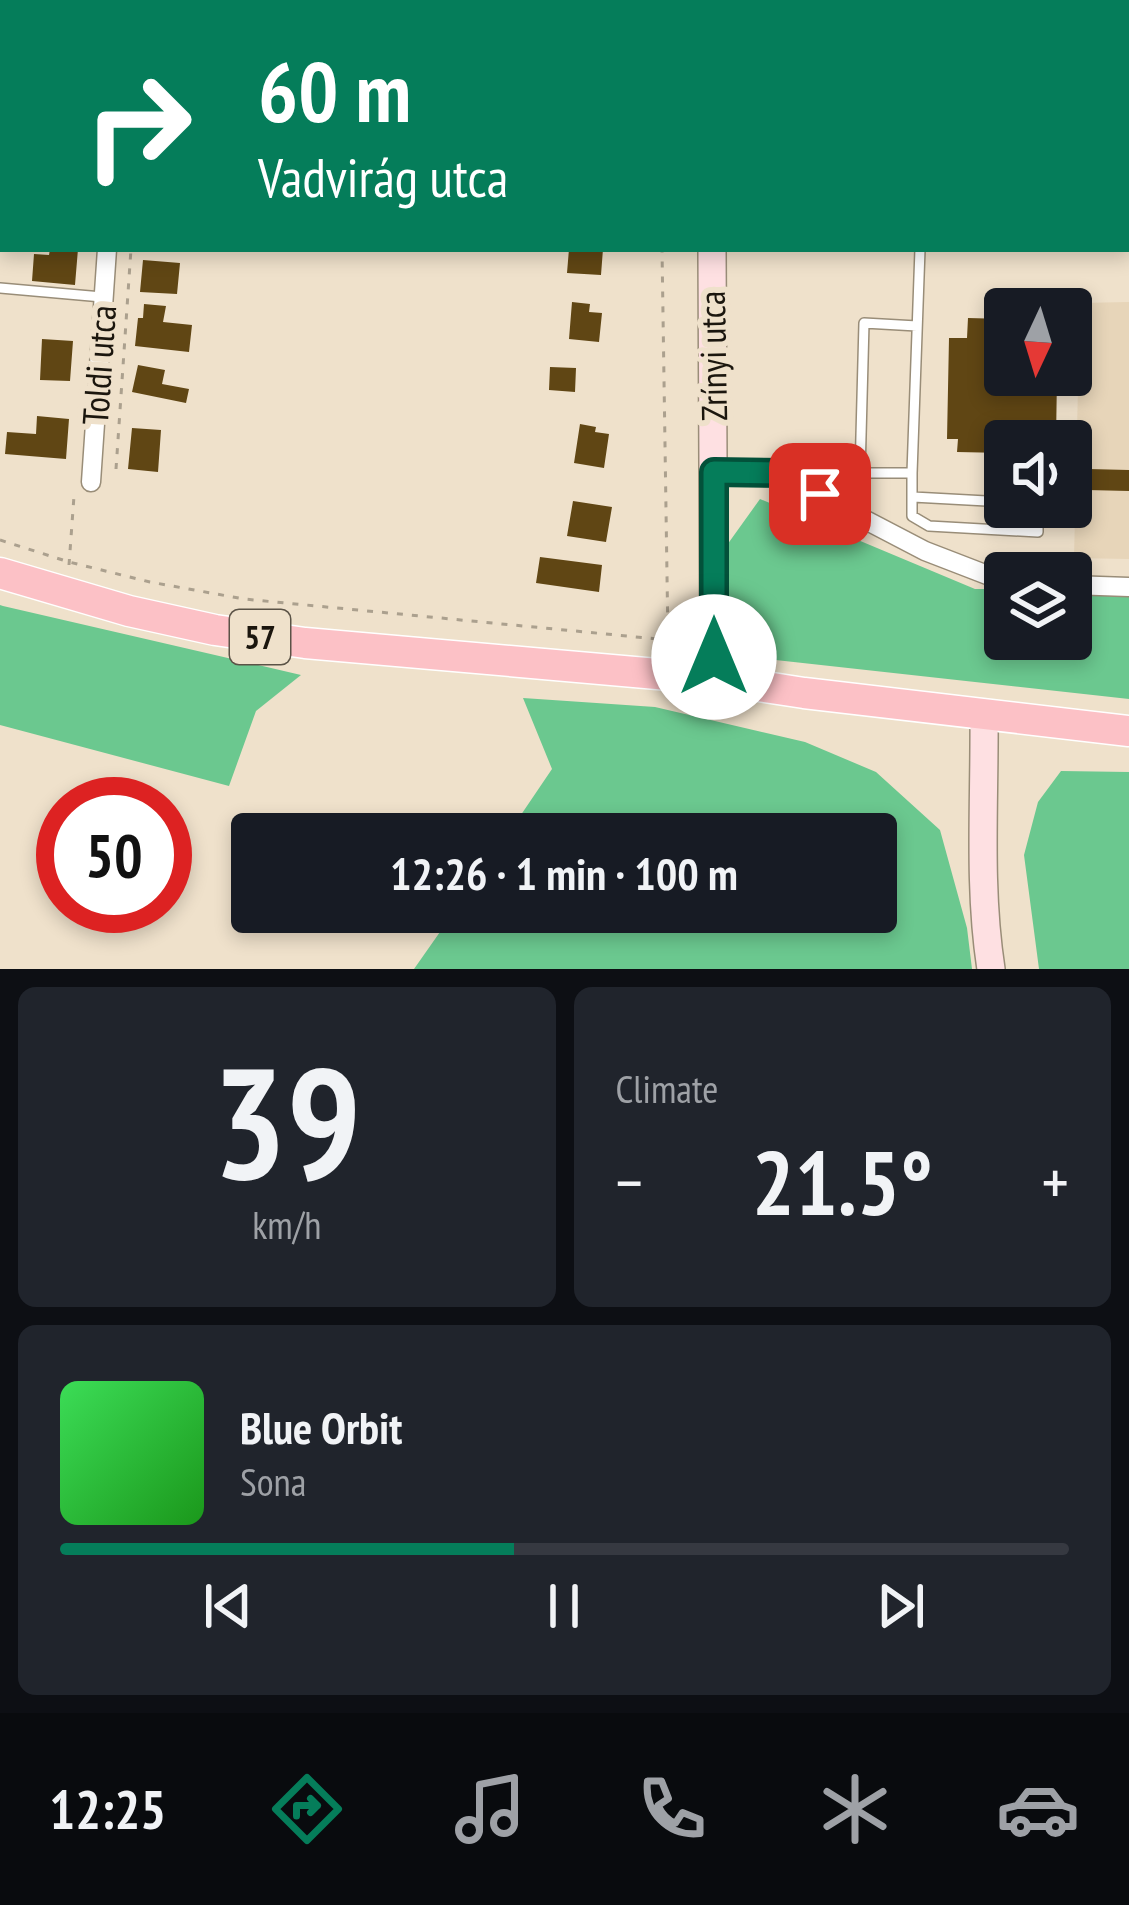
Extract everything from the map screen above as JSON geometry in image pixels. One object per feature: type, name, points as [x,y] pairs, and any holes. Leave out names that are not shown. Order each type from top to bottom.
[{"type":"main road","name":"Zrínyi utca","points":[[712,252],[714,680]]},
{"type":"main road","name":"57","points":[[0,573],[129,611],[305,643],[714,680],[1129,730]]},
{"type":"main road","points":[[984,714],[991,969]]},
{"type":"street","name":"Toldi utca","points":[[91,482],[107,252]]},
{"type":"street","points":[[714,472],[787,473],[925,551],[984,574]]},
{"type":"street","points":[[1092,586],[1129,587]]},
{"type":"lane","points":[[920,252],[912,516],[928,526],[1038,532],[1038,528]]},
{"type":"lane","points":[[0,288],[104,297]]},
{"type":"lane","points":[[860,473],[864,323],[917,326]]},
{"type":"lane","points":[[787,473],[913,473]]},
{"type":"lane","points":[[913,497],[984,501]]},
{"type":"path","points":[[116,469],[131,252]]},
{"type":"path","points":[[0,540],[150,582],[244,599],[668,640],[662,252]]},
{"type":"shaded area","points":[[1129,302],[1129,559],[1092,558],[1092,552],[1074,552],[1075,528],[1092,528],[1092,420],[1077,420],[1078,396],[1092,396],[1092,303]]},
{"type":"green space","points":[[760,499],[984,589],[984,660],[1092,660],[1092,588],[1129,588],[1129,699],[720,654],[727,545]]},
{"type":"green space","points":[[0,605],[301,675],[256,711],[229,786],[0,725]]},
{"type":"green space","points":[[523,698],[655,707],[805,742],[876,772],[940,830],[967,928],[972,969],[414,969],[439,933],[897,933],[897,813],[522,813],[552,769]]},
{"type":"green space","points":[[1061,771],[1129,772],[1129,969],[1039,969],[1024,855],[1038,802]]},
{"type":"building","points":[[78,252],[75,285],[32,281],[34,254]]},
{"type":"building","points":[[569,252],[603,252],[601,275],[567,273]]},
{"type":"building","points":[[143,260],[180,263],[177,294],[140,292]]},
{"type":"building","points":[[572,302],[590,304],[589,312],[602,313],[599,342],[569,339]]},
{"type":"building","points":[[144,304],[166,306],[163,322],[192,325],[189,352],[135,346]]},
{"type":"building","points":[[968,318],[984,318],[984,396],[1057,396],[1056,420],[984,420],[984,453],[957,452],[958,439],[947,439],[949,338],[967,338]]},
{"type":"building","points":[[42,339],[73,341],[70,381],[40,380]]},
{"type":"building","points":[[138,365],[165,370],[162,384],[189,389],[186,403],[132,392]]},
{"type":"building","points":[[550,367],[576,368],[575,392],[549,390]]},
{"type":"building","points":[[37,416],[69,419],[66,459],[5,454],[7,432],[36,434]]},
{"type":"building","points":[[580,424],[609,434],[604,468],[574,463]]},
{"type":"building","points":[[132,428],[161,430],[158,472],[128,469]]},
{"type":"building","points":[[1092,469],[1129,470],[1129,491],[1092,490]]},
{"type":"building","points":[[573,501],[612,507],[606,542],[567,536]]},
{"type":"building","points":[[540,557],[602,565],[599,592],[536,583]]},
{"type":"route","points":[[714,657],[714,472],[787,473],[820,494]]}]
